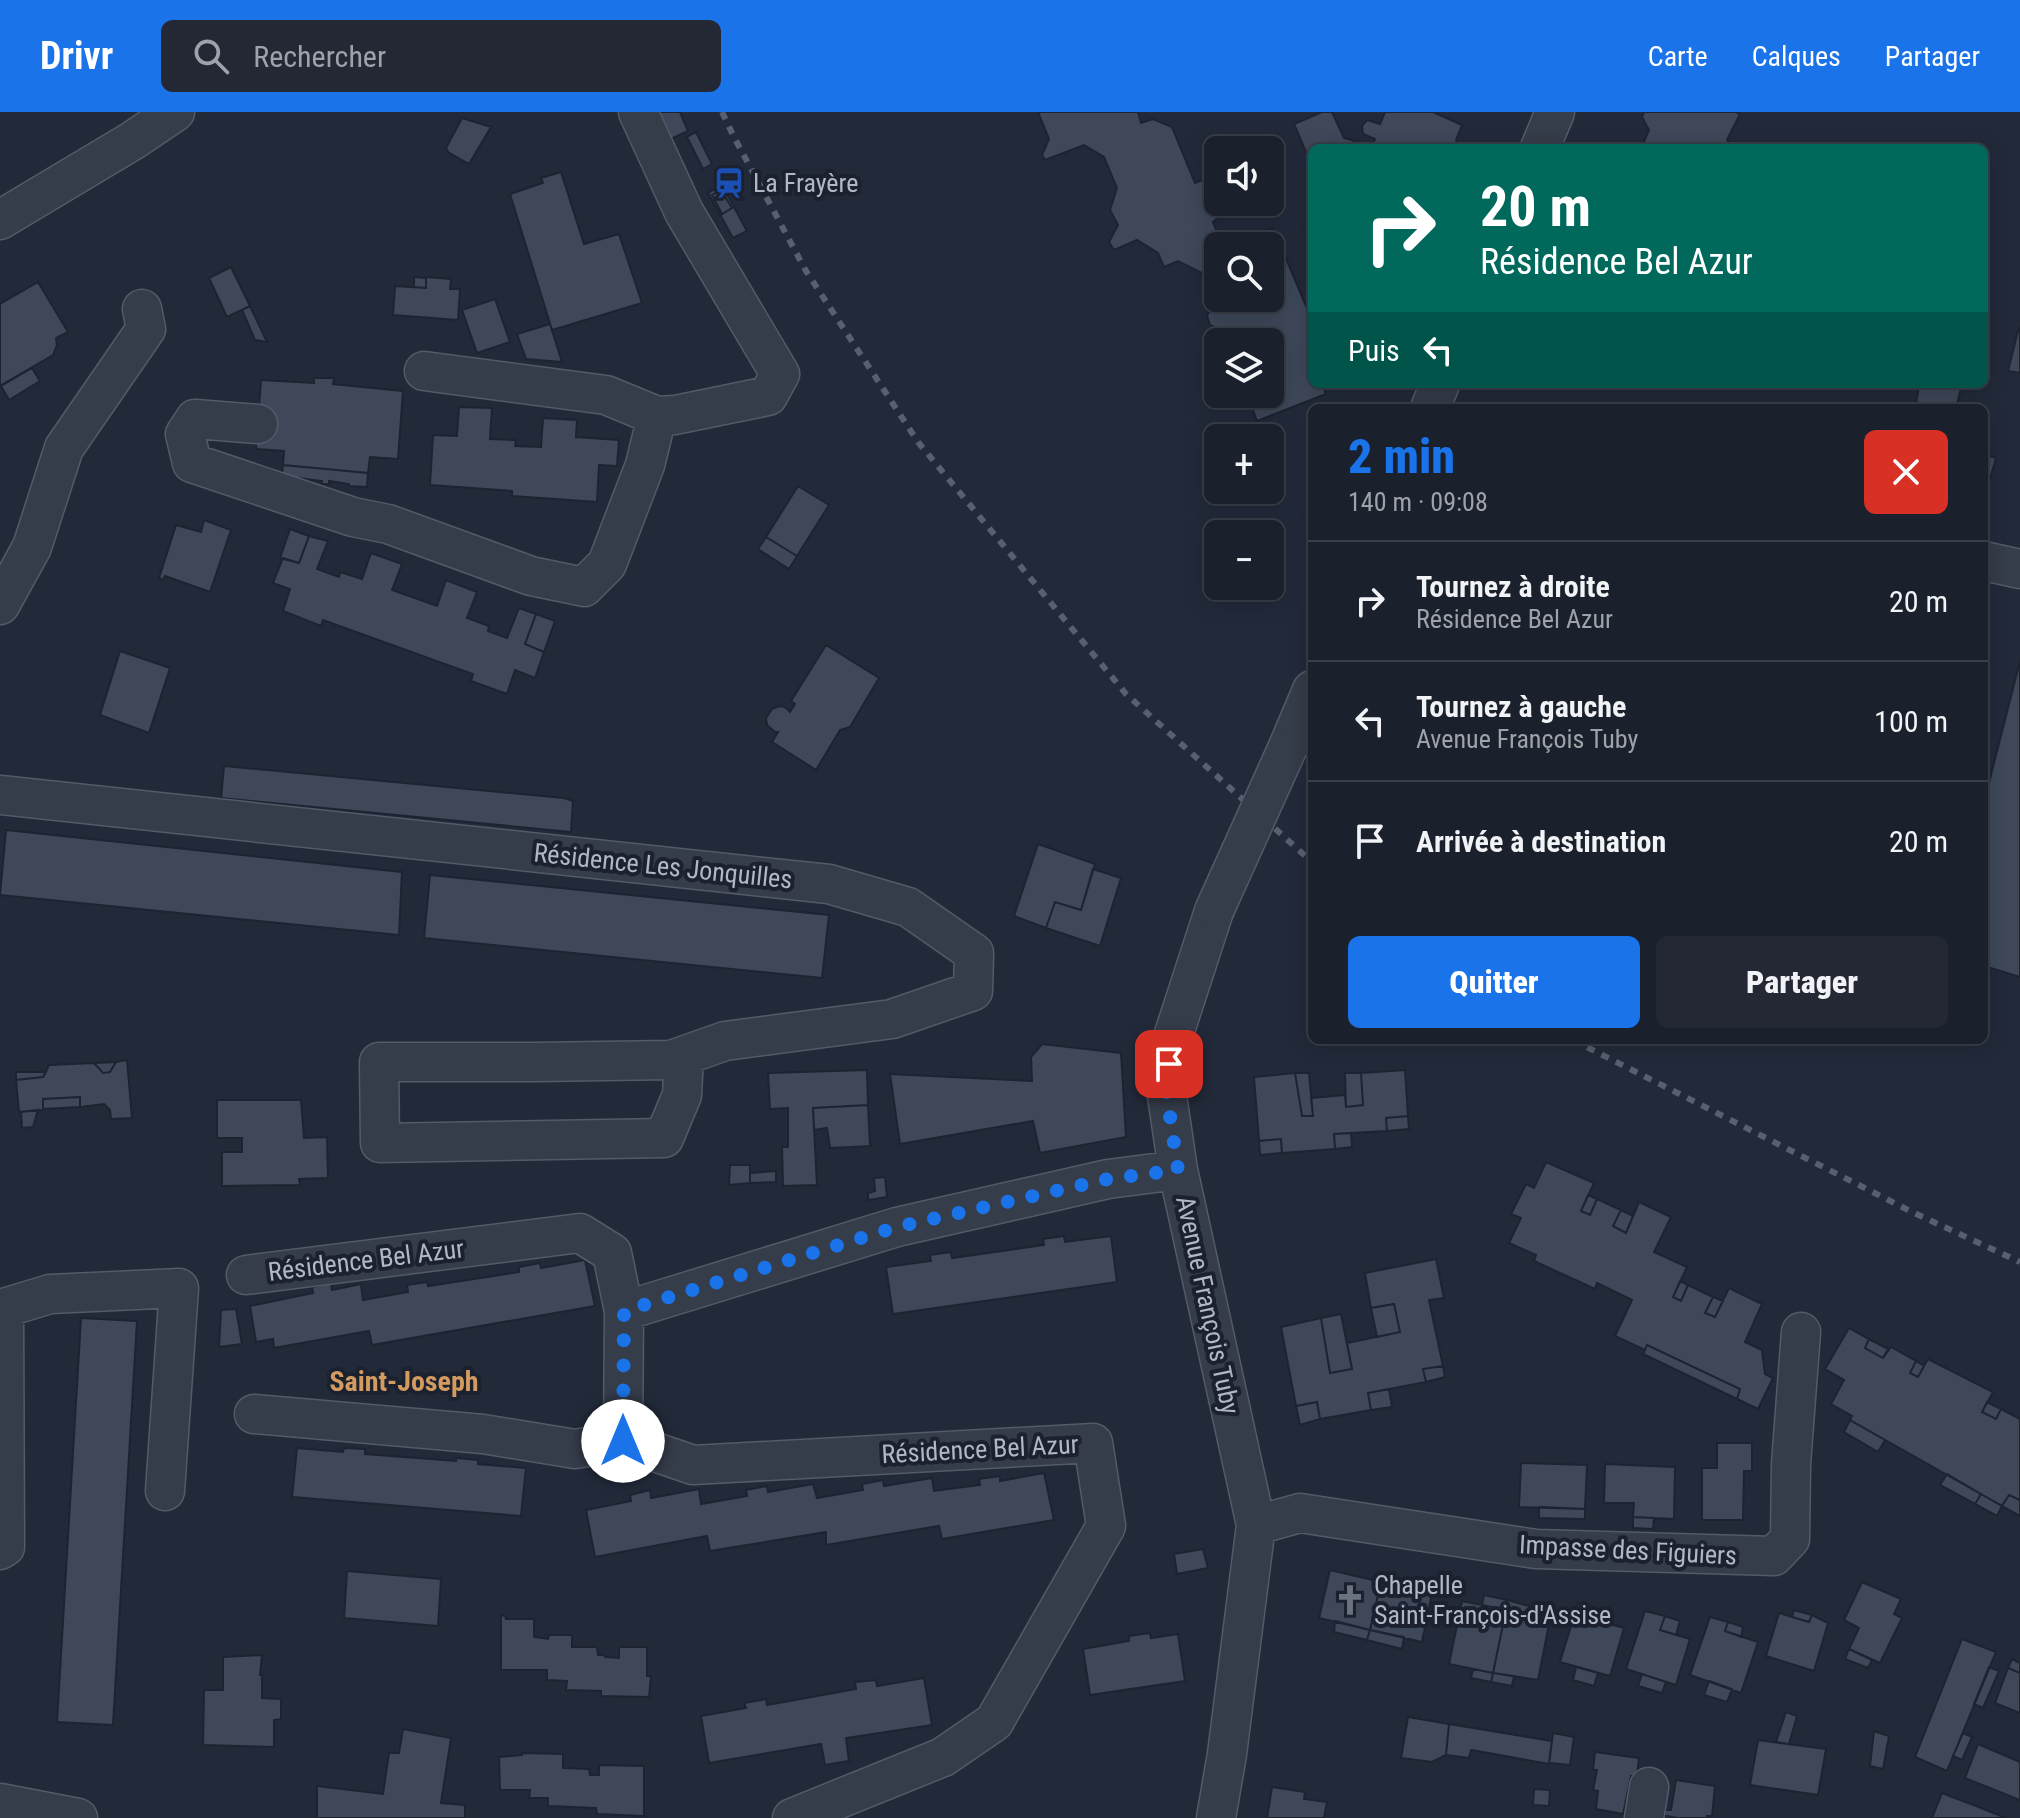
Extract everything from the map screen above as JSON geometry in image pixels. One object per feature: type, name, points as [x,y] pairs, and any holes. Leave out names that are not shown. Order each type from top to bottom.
[{"type":"street","points":[[0,220],[175,112]]},
{"type":"street","points":[[424,371],[606,395],[666,416],[768,396],[780,374],[684,212],[638,112]]},
{"type":"street","points":[[1542,144],[1555,112]]},
{"type":"street","points":[[0,605],[32,547],[64,448],[146,329],[142,309]]},
{"type":"street","points":[[258,424],[195,419],[185,434],[192,463],[353,517],[388,524],[531,576],[584,587],[607,564],[666,416]]},
{"type":"street","points":[[1988,562],[2020,569]]},
{"type":"street","name":"Avenue François Tuby","points":[[1216,1818],[1256,1525],[1178,1170],[1166,1089],[1172,1040],[1214,911],[1308,700]]},
{"type":"street","name":"Résidence Les Jonquilles","points":[[0,795],[829,884],[908,907],[974,953],[973,991],[892,1019],[725,1041],[671,1060],[379,1062],[380,1143],[664,1138],[682,1095],[684,1056]]},
{"type":"street","points":[[624,1311],[897,1227],[1108,1179],[1178,1170]]},
{"type":"street","name":"Résidence Bel Azur","points":[[246,1275],[580,1233],[612,1253],[624,1311],[623,1441]]},
{"type":"street","points":[[0,1550],[5,1547],[2,1307],[50,1294],[179,1288],[165,1491]]},
{"type":"street","name":"Impasse des Figuiers","points":[[1256,1525],[1300,1513],[1536,1549],[1774,1556],[1790,1539],[1791,1464],[1801,1332]]},
{"type":"street","name":"Résidence Bel Azur","points":[[254,1414],[483,1434],[575,1449],[623,1441],[693,1465],[1093,1443],[1106,1526],[994,1722],[943,1757],[792,1818]]},
{"type":"street","points":[[0,1803],[78,1818]]},
{"type":"building","points":[[659,112],[680,112],[688,131],[671,139]]},
{"type":"building","points":[[1038,112],[1138,112],[1141,123],[1153,119],[1172,127],[1195,183],[1204,179],[1204,216],[1220,216],[1213,222],[1217,232],[1204,232],[1204,274],[1178,261],[1164,267],[1158,253],[1137,240],[1114,250],[1109,242],[1118,225],[1110,210],[1117,188],[1104,157],[1084,145],[1045,160],[1042,155],[1049,139]]},
{"type":"building","points":[[1322,112],[1332,112],[1344,138],[1355,141],[1354,144],[1308,144],[1308,157],[1294,124]]},
{"type":"building","points":[[1385,112],[1433,112],[1462,125],[1456,140],[1458,144],[1372,144],[1375,139],[1363,134],[1362,126],[1367,120],[1380,124]]},
{"type":"building","points":[[1644,112],[1740,114],[1727,140],[1733,144],[1643,144],[1649,130],[1642,117]]},
{"type":"building","points":[[462,118],[491,127],[469,164],[446,148]]},
{"type":"building","points":[[696,132],[712,164],[703,169],[687,137]]},
{"type":"building","points":[[561,172],[584,244],[619,234],[642,303],[552,330],[510,194],[543,183],[541,178]]},
{"type":"building","points":[[722,185],[747,231],[733,238],[708,193]]},
{"type":"building","points":[[721,190],[732,208],[722,214],[712,195]]},
{"type":"building","points":[[1284,254],[1308,311],[1308,388],[1324,388],[1326,394],[1257,421],[1252,408],[1284,408],[1284,328],[1216,328],[1210,325],[1209,312],[1284,312]]},
{"type":"building","points":[[231,267],[250,306],[227,317],[209,278]]},
{"type":"building","points":[[414,277],[426,278],[426,288],[414,287]]},
{"type":"building","points":[[426,277],[451,279],[450,289],[460,289],[458,320],[393,315],[395,286],[426,288]]},
{"type":"building","points":[[38,282],[68,332],[56,338],[53,355],[0,386],[0,304]]},
{"type":"building","points":[[495,299],[510,342],[477,353],[462,310]]},
{"type":"building","points":[[250,306],[267,342],[255,340],[242,310]]},
{"type":"building","points":[[550,324],[562,362],[526,359],[517,334]]},
{"type":"building","points":[[2020,327],[2020,373],[2008,371]]},
{"type":"building","points":[[32,368],[40,381],[9,400],[1,386]]},
{"type":"building","points":[[314,378],[334,378],[333,384],[403,391],[398,459],[370,457],[368,473],[283,465],[284,451],[256,449],[261,380],[314,383]]},
{"type":"building","points":[[1919,388],[1961,388],[1957,404],[1916,402]]},
{"type":"building","points":[[459,407],[492,408],[490,439],[516,440],[515,446],[541,447],[543,418],[577,420],[576,437],[619,440],[617,466],[599,465],[597,502],[512,496],[512,491],[430,485],[433,435],[457,436]]},
{"type":"building","points":[[1988,455],[1996,458],[1988,478]]},
{"type":"building","points":[[283,465],[368,473],[367,487],[329,481],[329,484],[321,484],[322,481],[299,478],[298,483],[281,482]]},
{"type":"building","points":[[798,486],[829,505],[797,556],[766,537]]},
{"type":"building","points":[[204,520],[231,530],[210,592],[165,576],[163,580],[159,578],[176,525],[201,532]]},
{"type":"building","points":[[290,529],[309,536],[299,563],[280,558]]},
{"type":"building","points":[[309,536],[328,541],[317,569],[339,577],[340,572],[362,579],[371,553],[402,564],[392,590],[437,606],[446,580],[477,592],[467,618],[489,626],[488,631],[507,638],[519,608],[536,614],[525,644],[544,652],[535,678],[515,670],[507,694],[471,681],[473,674],[323,620],[321,626],[283,611],[290,589],[273,583],[283,558],[299,563]]},
{"type":"building","points":[[766,537],[797,556],[789,569],[758,549]]},
{"type":"building","points":[[536,614],[555,621],[544,652],[525,644]]},
{"type":"building","points":[[826,645],[879,678],[850,727],[840,730],[816,770],[772,742],[778,732],[767,725],[766,718],[772,709],[779,706],[790,712],[795,704],[791,701]]},
{"type":"building","points":[[120,651],[170,668],[149,733],[100,715]]},
{"type":"building","points":[[2020,661],[2020,977],[1988,967],[1988,786]]},
{"type":"building","points":[[224,766],[564,798],[573,801],[571,832],[221,798]]},
{"type":"building","points":[[6,830],[402,872],[399,935],[0,895]]},
{"type":"building","points":[[1038,844],[1095,864],[1081,910],[1055,902],[1046,928],[1014,916]]},
{"type":"building","points":[[1093,869],[1121,878],[1100,946],[1046,928],[1055,902],[1081,910]]},
{"type":"building","points":[[430,875],[829,915],[822,978],[424,938]]},
{"type":"building","points":[[1042,1044],[1121,1053],[1126,1137],[1040,1153],[1033,1121],[900,1144],[890,1074],[1032,1081],[1031,1057]]},
{"type":"building","points":[[127,1060],[132,1118],[111,1119],[110,1110],[104,1104],[80,1107],[80,1097],[43,1099],[43,1110],[19,1112],[16,1080],[43,1077],[49,1065],[94,1063],[103,1073],[110,1072],[116,1062]]},
{"type":"building","points":[[116,1062],[110,1072],[103,1073],[94,1063]]},
{"type":"building","points":[[867,1070],[868,1105],[813,1108],[817,1185],[783,1186],[782,1147],[788,1147],[788,1108],[770,1109],[768,1073]]},
{"type":"building","points":[[1405,1070],[1408,1116],[1386,1118],[1387,1131],[1334,1134],[1335,1149],[1282,1153],[1281,1139],[1259,1141],[1254,1077],[1295,1073],[1302,1116],[1313,1116],[1311,1098],[1345,1095],[1346,1107],[1363,1105],[1361,1073]]},
{"type":"building","points":[[16,1072],[46,1072],[43,1077],[16,1080]]},
{"type":"building","points":[[1295,1073],[1309,1073],[1313,1116],[1302,1116]]},
{"type":"building","points":[[1345,1073],[1361,1073],[1363,1105],[1346,1107]]},
{"type":"building","points":[[80,1097],[80,1107],[43,1109],[43,1099]]},
{"type":"building","points":[[217,1100],[301,1100],[304,1138],[327,1137],[328,1178],[299,1179],[300,1185],[222,1186],[222,1152],[242,1152],[242,1138],[217,1138]]},
{"type":"building","points":[[868,1105],[870,1145],[873,1146],[830,1148],[827,1128],[814,1130],[813,1108]]},
{"type":"building","points":[[38,1110],[33,1127],[22,1128],[21,1112]]},
{"type":"building","points":[[1408,1116],[1409,1129],[1387,1131],[1386,1118]]},
{"type":"building","points":[[1351,1133],[1352,1147],[1335,1149],[1334,1134]]},
{"type":"building","points":[[1281,1139],[1282,1153],[1260,1155],[1259,1141]]},
{"type":"building","points":[[1546,1162],[1594,1183],[1581,1211],[1590,1215],[1597,1199],[1621,1210],[1613,1226],[1626,1233],[1639,1202],[1671,1217],[1654,1252],[1687,1267],[1673,1297],[1681,1301],[1688,1285],[1713,1297],[1705,1313],[1715,1317],[1729,1288],[1762,1304],[1745,1342],[1762,1350],[1765,1374],[1773,1378],[1758,1409],[1737,1399],[1740,1389],[1647,1345],[1645,1350],[1615,1336],[1632,1300],[1597,1283],[1595,1289],[1534,1261],[1536,1255],[1509,1243],[1521,1218],[1511,1214],[1526,1184],[1534,1188]]},
{"type":"building","points":[[730,1165],[750,1165],[750,1183],[729,1185]]},
{"type":"building","points":[[776,1171],[776,1182],[750,1183],[750,1173]]},
{"type":"building","points":[[885,1177],[887,1197],[868,1200],[868,1193],[875,1191],[874,1178]]},
{"type":"building","points":[[1588,1195],[1597,1199],[1590,1215],[1581,1211]]},
{"type":"building","points":[[1621,1210],[1633,1216],[1626,1233],[1613,1226]]},
{"type":"building","points":[[1064,1236],[1065,1242],[1111,1236],[1117,1282],[893,1314],[886,1267],[931,1261],[930,1255],[951,1252],[952,1258],[1044,1245],[1043,1239]]},
{"type":"building","points":[[1436,1259],[1444,1298],[1429,1300],[1443,1366],[1423,1369],[1426,1382],[1368,1393],[1371,1410],[1320,1419],[1317,1402],[1296,1406],[1281,1327],[1321,1318],[1330,1373],[1352,1369],[1347,1343],[1400,1332],[1394,1304],[1371,1308],[1365,1273]]},
{"type":"building","points":[[585,1260],[595,1306],[372,1345],[369,1331],[274,1348],[273,1339],[256,1342],[250,1306],[313,1293],[312,1287],[331,1283],[332,1290],[361,1284],[363,1300],[408,1292],[407,1285],[427,1282],[428,1286],[519,1272],[519,1267],[540,1263],[541,1268]]},
{"type":"building","points":[[1680,1281],[1688,1285],[1681,1301],[1673,1297]]},
{"type":"building","points":[[1713,1297],[1723,1301],[1715,1317],[1705,1313]]},
{"type":"building","points":[[1394,1304],[1400,1332],[1377,1337],[1371,1308]]},
{"type":"building","points":[[236,1309],[242,1344],[219,1347],[221,1310]]},
{"type":"building","points":[[1341,1314],[1352,1369],[1330,1373],[1321,1318]]},
{"type":"building","points":[[81,1318],[137,1321],[113,1725],[57,1722]]},
{"type":"building","points":[[1849,1328],[1869,1339],[1865,1348],[1883,1358],[1891,1347],[1916,1361],[1910,1373],[1918,1377],[1928,1359],[1993,1392],[1982,1412],[1996,1419],[2001,1409],[2020,1419],[2020,1500],[2009,1495],[2002,1506],[1850,1420],[1852,1416],[1831,1404],[1844,1380],[1825,1369]]},
{"type":"building","points":[[1869,1339],[1888,1349],[1883,1358],[1865,1348]]},
{"type":"building","points":[[1647,1345],[1740,1389],[1737,1399],[1643,1354]]},
{"type":"building","points":[[1916,1361],[1924,1366],[1918,1377],[1910,1373]]},
{"type":"building","points":[[1443,1366],[1445,1377],[1426,1382],[1423,1369]]},
{"type":"building","points":[[1389,1389],[1392,1407],[1371,1410],[1368,1393]]},
{"type":"building","points":[[1317,1402],[1320,1419],[1300,1425],[1296,1406]]},
{"type":"building","points":[[1987,1402],[2001,1409],[1996,1419],[1982,1412]]},
{"type":"building","points":[[1850,1420],[1885,1440],[1878,1452],[1844,1432]]},
{"type":"building","points":[[1717,1443],[1752,1443],[1752,1471],[1744,1471],[1743,1520],[1702,1520],[1702,1468],[1717,1468]]},
{"type":"building","points":[[297,1448],[343,1452],[344,1448],[365,1449],[365,1454],[456,1461],[456,1458],[478,1460],[478,1464],[526,1468],[521,1516],[292,1497]]},
{"type":"building","points":[[1521,1463],[1587,1465],[1585,1509],[1519,1507]]},
{"type":"building","points":[[1605,1464],[1675,1467],[1674,1519],[1633,1517],[1634,1503],[1604,1503]]},
{"type":"building","points":[[1044,1473],[1054,1520],[942,1539],[939,1526],[826,1545],[826,1532],[710,1551],[707,1536],[595,1557],[586,1510],[631,1501],[630,1495],[650,1490],[651,1498],[699,1489],[701,1504],[747,1496],[746,1490],[767,1486],[768,1492],[813,1484],[817,1498],[863,1490],[862,1484],[883,1480],[884,1486],[932,1478],[934,1491],[980,1485],[979,1479],[1000,1476],[1000,1481]]},
{"type":"building","points":[[1947,1474],[1981,1494],[1975,1504],[1940,1485]]},
{"type":"building","points":[[1981,1494],[2002,1506],[1997,1516],[1975,1504]]},
{"type":"building","points":[[2009,1495],[2020,1500],[2020,1516],[2002,1506]]},
{"type":"building","points":[[1539,1507],[1585,1509],[1585,1519],[1539,1518]]},
{"type":"building","points":[[1633,1517],[1654,1518],[1653,1529],[1633,1528]]},
{"type":"building","points":[[1203,1549],[1208,1568],[1177,1574],[1174,1554]]},
{"type":"building","name":"Chapelle Saint-François-d'Assise","points":[[1330,1570],[1381,1582],[1370,1630],[1319,1618]]},
{"type":"building","points":[[347,1571],[441,1579],[438,1626],[344,1618]]},
{"type":"building","points":[[1381,1582],[1432,1593],[1422,1642],[1370,1630]]},
{"type":"building","points":[[1862,1582],[1901,1599],[1894,1614],[1902,1618],[1880,1663],[1849,1649],[1859,1628],[1844,1620]]},
{"type":"building","points":[[1484,1595],[1507,1600],[1506,1610],[1482,1605]]},
{"type":"building","points":[[1507,1600],[1529,1606],[1528,1614],[1506,1610]]},
{"type":"building","points":[[1462,1601],[1506,1610],[1493,1673],[1449,1664]]},
{"type":"building","points":[[1578,1603],[1595,1608],[1592,1619],[1624,1628],[1610,1676],[1560,1662]]},
{"type":"building","points":[[1595,1608],[1610,1613],[1606,1622],[1592,1619]]},
{"type":"building","points":[[1506,1610],[1550,1619],[1538,1680],[1493,1673]]},
{"type":"building","points":[[1794,1610],[1812,1615],[1809,1622],[1792,1617]]},
{"type":"building","points":[[1645,1611],[1665,1616],[1660,1630],[1690,1639],[1676,1685],[1626,1669]]},
{"type":"building","points":[[1779,1613],[1809,1622],[1812,1615],[1828,1623],[1814,1671],[1766,1656]]},
{"type":"building","points":[[501,1615],[506,1619],[534,1619],[534,1637],[548,1639],[549,1635],[572,1635],[572,1647],[597,1647],[598,1655],[606,1657],[619,1658],[619,1647],[647,1647],[647,1676],[651,1676],[649,1697],[601,1696],[601,1691],[566,1690],[567,1681],[547,1680],[547,1670],[501,1670]]},
{"type":"building","points":[[1665,1616],[1680,1621],[1676,1635],[1660,1630]]},
{"type":"building","points":[[1710,1617],[1728,1622],[1725,1631],[1758,1642],[1741,1693],[1690,1675]]},
{"type":"building","points":[[1335,1621],[1370,1630],[1367,1640],[1334,1632]]},
{"type":"building","points":[[1728,1622],[1743,1627],[1741,1637],[1725,1631]]},
{"type":"building","points":[[1370,1630],[1404,1637],[1402,1649],[1367,1640]]},
{"type":"building","points":[[1150,1633],[1151,1638],[1178,1634],[1185,1681],[1090,1695],[1083,1649],[1129,1641],[1129,1636]]},
{"type":"building","points":[[1962,1639],[1996,1652],[1947,1771],[1915,1757]]},
{"type":"building","points":[[1849,1649],[1872,1660],[1868,1668],[1845,1659]]},
{"type":"building","points":[[262,1655],[262,1698],[281,1699],[281,1719],[274,1720],[274,1747],[203,1745],[204,1690],[223,1690],[223,1657]]},
{"type":"building","points":[[2012,1659],[2020,1663],[2020,1673],[2008,1668]]},
{"type":"building","points":[[1576,1667],[1598,1673],[1594,1686],[1573,1680]]},
{"type":"building","points":[[1989,1667],[1999,1671],[1983,1708],[1974,1704]]},
{"type":"building","points":[[2008,1668],[2020,1673],[2020,1713],[1995,1703]]},
{"type":"building","points":[[1473,1669],[1493,1673],[1491,1682],[1471,1678]]},
{"type":"building","points":[[1493,1673],[1514,1676],[1512,1686],[1491,1682]]},
{"type":"building","points":[[1642,1674],[1666,1682],[1662,1693],[1638,1686]]},
{"type":"building","points":[[924,1678],[932,1725],[846,1738],[849,1761],[825,1765],[821,1744],[709,1763],[701,1716],[746,1708],[744,1703],[766,1699],[767,1705],[856,1689],[855,1682],[876,1680],[877,1686]]},
{"type":"building","points":[[1709,1681],[1732,1689],[1727,1702],[1704,1695]]},
{"type":"building","points":[[1786,1712],[1797,1716],[1789,1744],[1776,1742]]},
{"type":"building","points":[[1408,1717],[1449,1724],[1446,1755],[1432,1762],[1401,1758]]},
{"type":"building","points":[[1449,1724],[1552,1741],[1549,1764],[1471,1750],[1469,1758],[1446,1755]]},
{"type":"building","points":[[403,1729],[451,1738],[441,1803],[465,1805],[465,1818],[317,1818],[317,1786],[383,1794],[389,1753],[399,1753]]},
{"type":"building","points":[[1874,1731],[1889,1736],[1883,1769],[1870,1766]]},
{"type":"building","points":[[1553,1733],[1574,1737],[1570,1765],[1549,1763]]},
{"type":"building","points":[[1963,1733],[1972,1737],[1962,1760],[1953,1756]]},
{"type":"building","points":[[1758,1740],[1826,1749],[1818,1795],[1750,1785]]},
{"type":"building","points":[[1978,1744],[2020,1762],[2020,1800],[1965,1778]]},
{"type":"building","points":[[1595,1752],[1639,1758],[1637,1776],[1631,1776],[1623,1814],[1596,1809],[1598,1791],[1593,1790],[1597,1770],[1593,1770]]},
{"type":"building","points":[[522,1753],[563,1754],[563,1768],[589,1769],[590,1775],[599,1775],[599,1765],[644,1766],[644,1816],[597,1814],[596,1808],[548,1806],[548,1798],[529,1798],[530,1790],[500,1790],[499,1757]]},
{"type":"building","points":[[1676,1780],[1715,1786],[1712,1816],[1677,1818],[1662,1815],[1663,1810],[1671,1810]]},
{"type":"building","points":[[1272,1787],[1305,1792],[1304,1799],[1327,1802],[1324,1818],[1267,1818]]},
{"type":"building","points":[[1534,1789],[1550,1790],[1549,1806],[1533,1805]]},
{"type":"building","points":[[1942,1793],[1976,1806],[2006,1818],[1932,1818]]},
{"type":"railway","points":[[722,112],[806,271],[918,442],[1126,694],[1308,858]]},
{"type":"railway","points":[[1581,1044],[1910,1211],[2020,1262]]},
{"type":"place","name":"La Frayère","points":[[729,183]]},
{"type":"place","name":"Chapelle Saint-François-d'Assise","points":[[1350,1600]]},
{"type":"district","name":"Saint-Joseph","points":[[404,1381]]},
{"type":"route","points":[[623,1441],[624,1311],[897,1227],[1108,1179],[1178,1170],[1166,1089],[1169,1064]]}]
